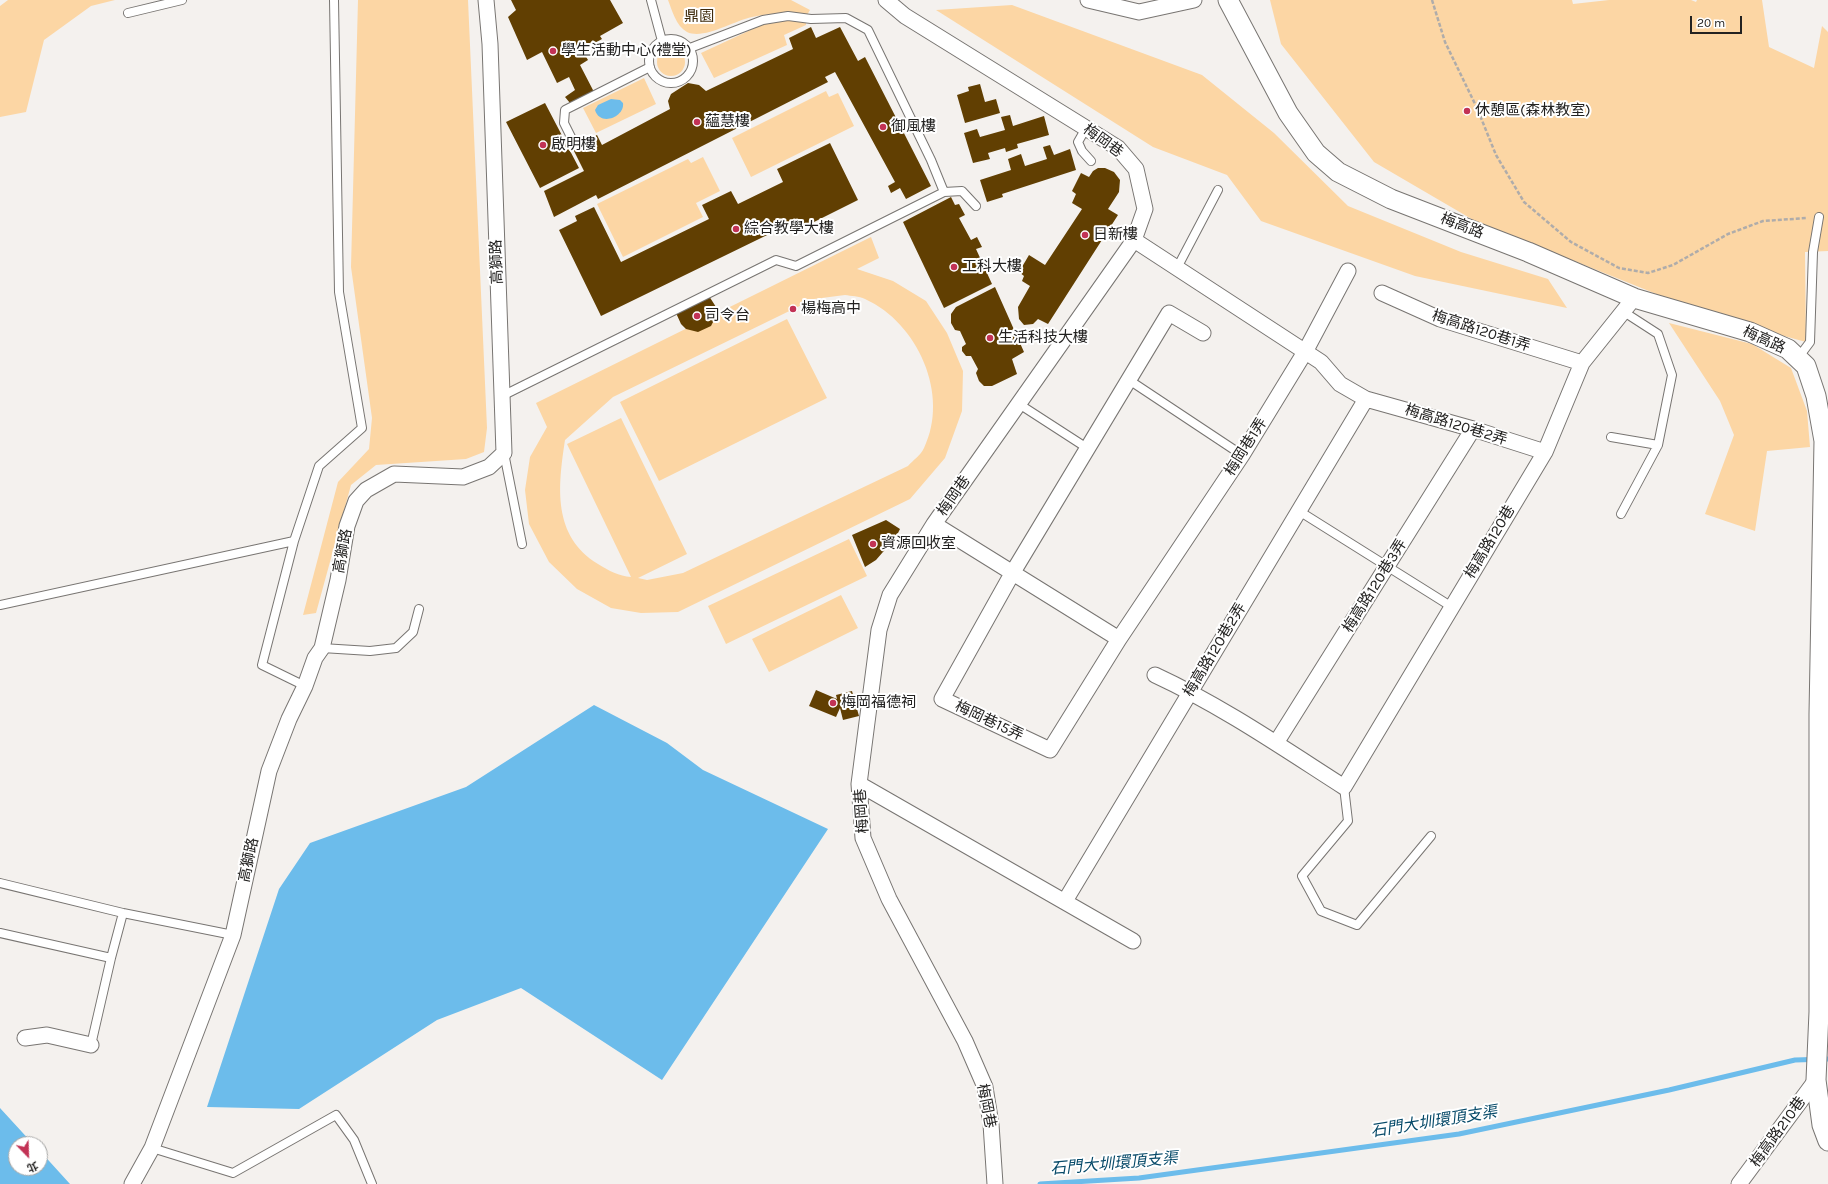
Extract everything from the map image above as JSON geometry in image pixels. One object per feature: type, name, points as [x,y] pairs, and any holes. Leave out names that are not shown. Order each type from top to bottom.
[{"type":"street","name":"高獅路","points":[[132,1184],[152,1148],[233,935],[269,771],[289,719],[305,686],[315,658],[322,648],[338,580],[347,526],[356,502],[366,490],[394,474],[463,477],[489,467],[504,453],[490,44],[486,0]]},
{"type":"street","name":"梅岡巷","points":[[886,0],[905,16],[1118,148],[1136,169],[1145,209],[1134,240],[934,524],[890,595],[879,630],[859,784],[862,838],[889,899],[965,1041],[984,1087],[991,1124],[994,1184]]},
{"type":"street","points":[[1088,0],[1139,12],[1194,0]]},
{"type":"street","name":"梅高路","points":[[1228,0],[1288,113],[1316,153],[1338,172],[1392,199],[1528,252],[1629,305],[1750,332],[1788,349],[1806,366],[1816,396],[1826,458],[1819,714],[1820,1056],[1822,1125],[1828,1141]]},
{"type":"street","points":[[1134,240],[1305,352]]},
{"type":"street","name":"梅岡巷1弄","points":[[1185,540],[1242,455],[1305,352],[1348,271]]},
{"type":"street","name":"梅高路120巷1弄","points":[[1382,293],[1440,319],[1582,363]]},
{"type":"street","name":"梅高路120巷","points":[[1344,787],[1545,452],[1582,363],[1629,305]]},
{"type":"street","name":"梅岡巷15弄","points":[[1185,540],[1119,639],[1050,750],[942,699],[1013,572],[1169,313],[1203,334]]},
{"type":"street","name":"梅高路120巷2弄","points":[[1305,352],[1321,362],[1340,384],[1366,399],[1473,429],[1545,452]]},
{"type":"street","name":"梅高路120巷2弄","points":[[1065,901],[1366,399]]},
{"type":"street","name":"梅高路120巷3弄","points":[[1276,743],[1473,429]]},
{"type":"street","points":[[934,524],[1119,639]]},
{"type":"street","points":[[1155,675],[1190,692],[1276,743],[1344,787]]},
{"type":"street","points":[[859,784],[1133,941]]},
{"type":"street","points":[[25,1038],[47,1035],[91,1045]]},
{"type":"street","name":"梅高路210巷","points":[[1739,1184],[1820,1056]]},
{"type":"lane","points":[[128,13],[182,0]]},
{"type":"lane","points":[[305,686],[262,665],[294,541],[319,466],[362,428],[339,292],[334,0]]},
{"type":"lane","points":[[651,0],[662,41]]},
{"type":"lane","points":[[690,48],[763,20],[788,16],[812,19],[846,18],[868,30],[944,192]]},
{"type":"lane","points":[[668,39],[680,40],[690,48],[693,55],[693,69],[684,80],[670,84],[664,82],[658,79],[650,67],[650,55],[652,49],[662,41],[668,39]]},
{"type":"lane","points":[[571,137],[564,122],[565,110],[633,77],[650,67]]},
{"type":"lane","points":[[1086,128],[1078,142],[1082,151],[1091,160]]},
{"type":"lane","points":[[1177,268],[1218,190]]},
{"type":"lane","points":[[502,396],[776,260],[796,266],[944,192],[962,191],[976,206]]},
{"type":"lane","points":[[1798,358],[1810,342],[1812,252],[1819,217]]},
{"type":"lane","points":[[1621,514],[1658,445],[1672,375],[1658,334],[1629,305]]},
{"type":"lane","points":[[1129,380],[1242,455]]},
{"type":"lane","points":[[1018,404],[1087,448]]},
{"type":"lane","points":[[1611,437],[1658,445]]},
{"type":"lane","points":[[504,453],[522,544]]},
{"type":"lane","points":[[1299,511],[1452,607]]},
{"type":"lane","points":[[0,605],[294,541]]},
{"type":"lane","points":[[322,648],[370,651],[396,648],[413,632],[419,609]]},
{"type":"lane","points":[[1344,787],[1348,821],[1302,876],[1321,911],[1357,925],[1431,836]]},
{"type":"lane","points":[[0,883],[124,913],[233,935]]},
{"type":"lane","points":[[91,1045],[111,958],[124,913]]},
{"type":"lane","points":[[0,933],[111,958]]},
{"type":"lane","points":[[152,1148],[233,1173],[336,1115],[354,1140],[372,1184]]},
{"type":"path","points":[[1432,0],[1445,42],[1477,108],[1496,155],[1524,202],[1571,242],[1619,268],[1648,273],[1673,265],[1728,234],[1763,221],[1819,217]]},
{"type":"green space","points":[[8,0],[115,0],[91,6],[44,40],[26,112],[0,117],[0,6]]},
{"type":"green space","points":[[358,0],[468,0],[487,428],[484,452],[466,459],[376,465],[351,485],[316,613],[303,615],[338,482],[369,449],[372,418],[351,267]]},
{"type":"green space","name":"鼎園","points":[[668,0],[791,0],[810,10],[807,15],[779,14],[752,17],[710,32],[694,34],[687,32],[680,26]]},
{"type":"green space","points":[[1270,0],[1572,0],[1573,4],[1609,0],[1691,0],[1696,2],[1697,0],[1762,0],[1769,47],[1814,68],[1822,26],[1828,32],[1828,251],[1805,252],[1806,342],[1711,316],[1475,221],[1374,162],[1281,44]]},
{"type":"green space","points":[[1012,5],[1202,75],[1274,133],[1348,206],[1461,252],[1548,279],[1567,308],[1415,276],[1261,221],[1227,175],[1153,147],[936,10]]},
{"type":"green space","points":[[787,20],[806,22],[806,25],[784,35],[787,45],[714,78],[701,53],[770,21]]},
{"type":"green space","points":[[671,48],[681,52],[685,62],[681,72],[671,76],[661,72],[657,62],[661,52]]},
{"type":"green space","points":[[644,78],[656,104],[596,133],[583,108]]},
{"type":"green space","points":[[826,91],[829,97],[838,93],[854,126],[751,177],[732,138]]},
{"type":"green space","points":[[703,157],[720,191],[696,203],[703,217],[623,257],[597,204],[688,159],[691,163]]},
{"type":"green space","points":[[871,237],[879,258],[857,269],[893,281],[926,301],[947,333],[963,371],[962,411],[945,458],[910,499],[678,612],[641,613],[611,608],[577,589],[549,562],[529,524],[525,490],[530,457],[547,427],[536,403]],"holes":[[[845,295],[863,298],[884,310],[900,325],[914,343],[924,363],[931,384],[933,406],[931,427],[923,451],[908,466],[683,573],[647,580],[638,578],[687,554],[621,418],[567,444],[631,577],[622,576],[610,571],[583,553],[572,539],[565,525],[562,509],[560,492],[565,440],[613,397],[814,299]]]},
{"type":"green space","points":[[787,319],[827,398],[659,481],[620,402]]},
{"type":"green space","points":[[1669,323],[1752,344],[1791,368],[1807,411],[1810,447],[1767,451],[1755,531],[1705,514],[1734,435],[1720,401]]},
{"type":"green space","points":[[849,539],[867,576],[726,644],[708,606]]},
{"type":"green space","points":[[841,595],[858,628],[769,672],[752,639]]},
{"type":"water","points":[[611,99],[620,100],[623,103],[623,108],[616,116],[612,118],[602,118],[595,110],[598,105]]},
{"type":"water","points":[[594,705],[667,743],[703,770],[828,829],[662,1080],[521,988],[437,1020],[299,1109],[207,1107],[279,889],[310,843],[466,787]]},
{"type":"water","points":[[0,1108],[26,1136],[8,1136],[8,1176],[48,1176],[48,1160],[70,1184],[0,1184]]},
{"type":"building","name":"學生活動中心(禮堂)","points":[[511,0],[610,0],[623,23],[600,36],[602,39],[582,50],[588,60],[580,65],[594,92],[570,103],[565,97],[575,90],[569,77],[557,83],[542,52],[527,60],[508,17],[516,10]]},
{"type":"building","name":"蘊慧樓","points":[[811,27],[816,38],[840,27],[858,61],[865,57],[931,186],[906,199],[900,188],[891,193],[888,186],[895,182],[835,72],[825,77],[828,82],[598,199],[596,195],[554,217],[544,191],[584,171],[572,147],[597,135],[602,145],[670,109],[668,101],[671,94],[688,83],[699,85],[706,91],[793,49],[789,38]]},
{"type":"building","points":[[980,84],[985,102],[996,99],[1000,113],[965,123],[957,95],[969,91],[968,87]]},
{"type":"building","name":"啟明樓","points":[[545,103],[579,168],[540,188],[506,122]]},
{"type":"building","points":[[1010,115],[1013,126],[1044,116],[1049,135],[1017,144],[1018,148],[1006,152],[1005,148],[988,153],[990,159],[973,163],[964,133],[977,129],[980,137],[1005,130],[1001,117]]},
{"type":"building","name":"綜合教學大樓","points":[[830,143],[858,200],[804,227],[800,219],[601,316],[559,230],[577,221],[575,216],[594,207],[621,262],[709,219],[702,205],[731,191],[738,204],[783,182],[777,169]]},
{"type":"building","points":[[1050,145],[1054,155],[1070,149],[1076,170],[1002,194],[1003,197],[987,202],[980,180],[1011,170],[1008,159],[1021,154],[1025,166],[1047,159],[1043,147]]},
{"type":"building","name":"日新樓","points":[[1098,168],[1105,168],[1114,172],[1120,180],[1119,192],[1108,209],[1118,215],[1048,324],[1038,319],[1033,324],[1024,325],[1019,319],[1018,307],[1030,286],[1022,281],[1024,276],[1019,272],[1029,255],[1045,265],[1082,209],[1072,203],[1076,194],[1072,191],[1081,173],[1089,177],[1093,171]]},
{"type":"building","name":"工科大樓","points":[[951,197],[955,205],[959,204],[965,215],[959,218],[971,240],[977,237],[982,247],[976,249],[992,284],[944,308],[903,222]]},
{"type":"building","name":"生活科技大樓","points":[[995,287],[1024,352],[1012,359],[1017,374],[992,386],[984,386],[979,381],[976,373],[978,369],[971,356],[966,356],[962,351],[962,347],[966,344],[960,331],[955,330],[951,323],[951,314],[956,307]]},
{"type":"building","name":"司令台","points":[[709,296],[716,307],[717,314],[711,326],[698,332],[686,329],[681,324],[676,313]]},
{"type":"building","name":"資源回收室","points":[[886,520],[900,529],[896,537],[876,560],[865,567],[852,535]]},
{"type":"building","name":"梅岡福德祠","points":[[816,690],[837,699],[836,695],[852,691],[859,716],[843,720],[840,708],[836,717],[809,706]]},
{"type":"waterway","name":"石門大圳環頂支渠","points":[[1040,1184],[1139,1178],[1459,1134],[1669,1090],[1795,1060],[1828,1059]]},
{"type":"place","name":"學生活動中心(禮堂)","points":[[553,51]]},
{"type":"place","name":"休憩區(森林教室)","points":[[1467,111]]},
{"type":"place","name":"蘊慧樓","points":[[697,122]]},
{"type":"place","name":"御風樓","points":[[883,127]]},
{"type":"place","name":"啟明樓","points":[[543,145]]},
{"type":"place","name":"綜合教學大樓","points":[[736,229]]},
{"type":"place","name":"日新樓","points":[[1085,235]]},
{"type":"place","name":"工科大樓","points":[[954,267]]},
{"type":"place","name":"楊梅高中","points":[[793,309]]},
{"type":"place","name":"司令台","points":[[697,316]]},
{"type":"place","name":"生活科技大樓","points":[[990,338]]},
{"type":"place","name":"資源回收室","points":[[873,544]]},
{"type":"place","name":"梅岡福德祠","points":[[833,703]]}]
